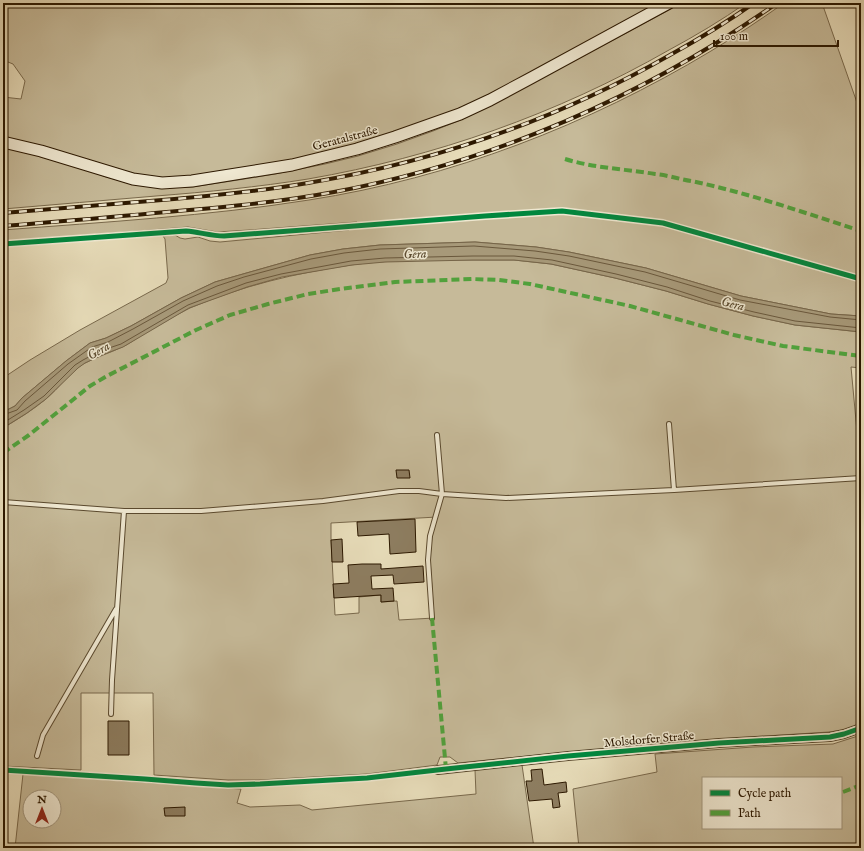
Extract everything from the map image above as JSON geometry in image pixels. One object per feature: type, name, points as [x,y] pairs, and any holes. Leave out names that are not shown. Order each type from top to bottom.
[{"type":"street","name":"Geratalstraße","points":[[3,142],[47,152],[134,179],[162,182],[192,181],[292,165],[357,150],[396,138],[460,114],[490,100],[669,3]]},
{"type":"street","name":"Molsdorfer Straße","points":[[438,770],[719,743],[830,737],[861,728]]},
{"type":"lane","points":[[669,424],[674,490]]},
{"type":"lane","points":[[432,618],[428,560],[430,536],[442,494],[437,435]]},
{"type":"lane","points":[[3,502],[124,511],[201,511],[322,501],[399,491],[420,491],[442,494],[506,498],[674,490],[861,478]]},
{"type":"lane","points":[[111,714],[124,511]]},
{"type":"lane","points":[[37,756],[43,735],[117,607]]},
{"type":"shaded area","points":[[3,3],[659,3],[487,96],[459,110],[428,122],[324,154],[192,177],[162,178],[134,175],[3,138],[3,97],[21,99],[25,81],[13,64],[3,60]]},
{"type":"shaded area","points":[[682,3],[746,3],[718,22],[679,45],[627,73],[539,113],[449,145],[402,159],[355,170],[289,182],[213,191],[3,209],[3,146],[63,161],[106,177],[134,184],[162,188],[192,187],[275,174],[325,164],[397,144],[463,119],[492,105]]},
{"type":"shaded area","points":[[784,3],[822,3],[861,114],[861,316],[831,314],[741,296],[646,268],[569,252],[536,247],[475,242],[380,245],[343,249],[310,255],[215,282],[181,298],[131,326],[106,338],[90,343],[66,361],[22,398],[15,406],[3,412],[3,378],[80,330],[166,283],[168,278],[165,239],[163,236],[175,235],[185,239],[198,237],[210,241],[220,242],[349,230],[357,222],[217,232],[188,227],[3,242],[3,230],[156,218],[271,206],[362,190],[414,178],[466,163],[567,125],[664,78],[748,28]]},
{"type":"shaded area","points":[[429,260],[514,260],[551,264],[666,291],[753,316],[795,325],[861,332],[861,368],[851,367],[861,481],[861,724],[843,730],[829,732],[718,739],[458,763],[450,757],[440,757],[437,765],[367,774],[259,780],[228,780],[154,775],[153,693],[81,693],[81,770],[3,766],[3,428],[51,395],[73,372],[83,364],[125,346],[177,314],[209,300],[269,281],[330,268],[380,262]],"holes":[[[437,517],[432,536],[430,559],[434,618],[399,620],[397,601],[381,602],[381,595],[359,597],[359,613],[335,615],[331,523]]]},
{"type":"shaded area","points":[[861,735],[861,848],[579,848],[573,789],[657,772],[655,754],[753,747],[833,744]]},
{"type":"shaded area","points":[[522,765],[534,848],[15,848],[23,774],[241,789],[237,803],[250,807],[300,805],[312,810],[476,794],[475,770]]},
{"type":"water","name":"Gera","points":[[475,242],[536,247],[569,252],[646,268],[741,296],[831,314],[861,316],[861,332],[795,325],[753,316],[666,291],[551,264],[514,260],[473,260],[385,262],[352,265],[282,277],[247,287],[189,308],[123,347],[85,363],[46,399],[3,428],[3,412],[15,406],[22,398],[66,361],[90,343],[106,338],[131,326],[181,298],[215,282],[310,255],[343,249],[380,245]]},
{"type":"building","points":[[396,470],[409,470],[410,478],[397,478]]},
{"type":"building","points":[[415,519],[416,552],[390,554],[389,534],[358,536],[357,522]]},
{"type":"building","points":[[342,539],[343,562],[332,562],[331,540]]},
{"type":"building","points":[[381,564],[381,569],[423,566],[424,582],[394,584],[393,575],[371,576],[372,589],[393,588],[394,601],[381,602],[381,595],[334,598],[333,584],[349,583],[348,565]]},
{"type":"building","points":[[108,721],[129,721],[129,755],[108,755]]},
{"type":"building","points":[[542,769],[544,785],[566,782],[567,792],[558,793],[560,807],[553,808],[552,799],[529,801],[526,781],[532,781],[531,770]]},
{"type":"building","points":[[185,807],[185,816],[165,816],[164,808]]},
{"type":"railway","points":[[3,213],[248,192],[355,174],[449,150],[495,135],[584,99],[681,49],[723,24],[754,3]]},
{"type":"railway","points":[[3,226],[222,207],[290,199],[334,192],[393,179],[452,163],[509,144],[566,121],[621,96],[674,68],[727,37],[777,3]]},
{"type":"marked path","points":[[565,159],[598,166],[664,175],[734,191],[861,231]]},
{"type":"marked path","points":[[3,453],[29,435],[90,386],[196,330],[230,315],[308,294],[395,282],[472,279],[499,280],[530,284],[630,306],[734,335],[783,346],[861,356]]},
{"type":"marked path","points":[[432,618],[446,769]]},
{"type":"marked path","points":[[843,792],[861,785]]},
{"type":"cycle path","points":[[3,244],[186,231],[224,236],[562,211],[663,223],[861,279]]},
{"type":"cycle path","points":[[3,770],[228,785],[260,784],[367,778],[568,756],[719,743],[830,737],[861,728]]}]
